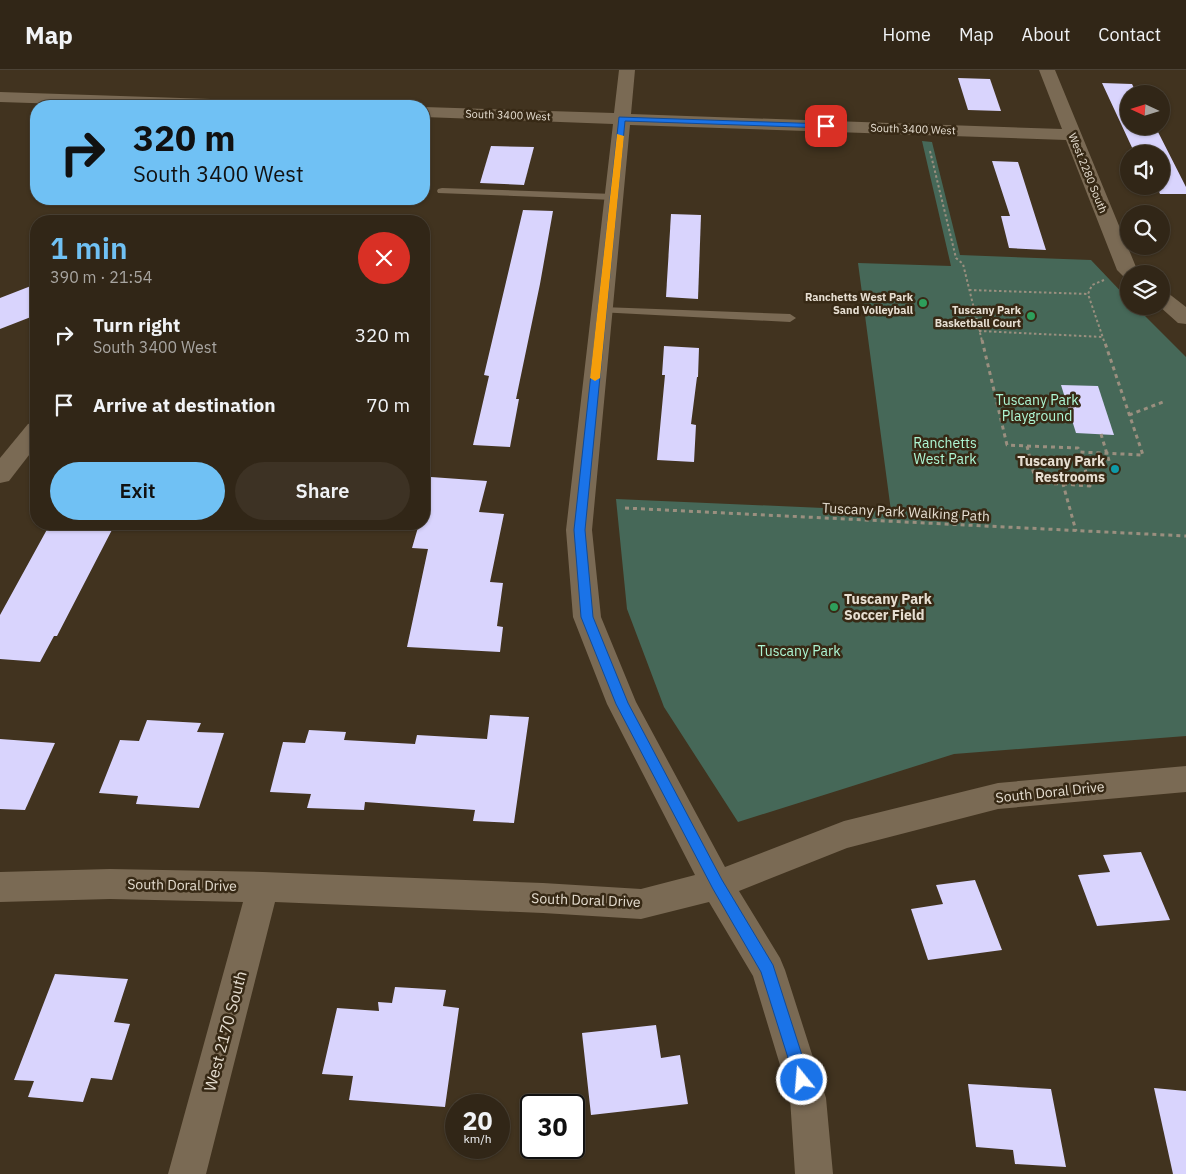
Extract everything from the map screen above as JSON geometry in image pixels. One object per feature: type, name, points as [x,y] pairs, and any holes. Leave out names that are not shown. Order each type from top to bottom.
[{"type":"street","points":[[627,70],[579,530],[587,617],[622,704],[718,884],[768,970],[808,1098],[814,1174]]},
{"type":"street","name":"West 2280 South","points":[[1047,70],[1125,265]]},
{"type":"street","points":[[0,97],[90,100]]},
{"type":"street","name":"South 3400 West","points":[[430,112],[1073,134]]},
{"type":"street","points":[[0,476],[30,438]]},
{"type":"street","name":"South Doral Drive","points":[[0,887],[110,884],[264,887],[543,898],[641,904],[718,884],[844,836],[998,796],[1186,780]]},
{"type":"street","name":"West 2170 South","points":[[186,1174],[264,887]]},
{"type":"lane","points":[[442,190],[614,197]]},
{"type":"lane","points":[[602,310],[790,318]]},
{"type":"path","points":[[929,147],[956,258],[963,264],[1007,445],[1078,448],[1090,486],[1036,483],[1027,446]]},
{"type":"path","points":[[1080,452],[1143,455],[1088,294],[1092,285],[1105,279]]},
{"type":"path","points":[[969,290],[1088,294]]},
{"type":"path","points":[[979,331],[1103,337]]},
{"type":"path","points":[[1129,415],[1163,402]]},
{"type":"path","points":[[1101,434],[1110,464]]},
{"type":"path","points":[[1063,484],[1076,531]]},
{"type":"path","name":"Tuscany Park Walking Path","points":[[625,508],[1186,536]]},
{"type":"green space","name":"Tuscany Park","points":[[922,141],[932,142],[960,255],[1091,260],[1120,291],[1120,315],[1144,315],[1186,357],[1186,736],[954,754],[738,822],[664,707],[627,609],[616,499],[891,511],[858,263],[951,266]]},
{"type":"building","points":[[958,78],[990,79],[1001,111],[968,110]]},
{"type":"building","points":[[1102,83],[1132,85],[1120,85],[1120,122]]},
{"type":"building","points":[[1126,135],[1160,135],[1165,145],[1131,145]]},
{"type":"building","points":[[491,146],[534,147],[524,185],[480,183]]},
{"type":"building","points":[[1170,156],[1186,187],[1186,194],[1170,194]]},
{"type":"building","points":[[992,161],[1018,162],[1046,250],[1009,248],[1001,216],[1010,216]]},
{"type":"building","points":[[523,210],[553,211],[516,399],[519,399],[510,447],[473,445],[489,376],[484,375]]},
{"type":"building","points":[[671,214],[701,215],[698,299],[666,297]]},
{"type":"building","points":[[30,286],[30,317],[0,329],[0,298]]},
{"type":"building","points":[[664,346],[699,348],[698,377],[691,424],[696,425],[694,462],[657,460],[665,375],[662,375]]},
{"type":"building","points":[[1061,385],[1098,386],[1114,435],[1076,433]]},
{"type":"building","points":[[431,477],[487,481],[479,512],[504,514],[490,582],[503,583],[497,626],[503,627],[500,652],[407,647],[428,549],[412,548],[417,530],[430,530]]},
{"type":"building","points":[[47,530],[112,530],[57,636],[54,636],[40,662],[0,659],[0,615]]},
{"type":"building","points":[[490,715],[529,717],[514,823],[473,821],[475,810],[365,802],[364,810],[307,808],[311,794],[270,792],[283,742],[305,743],[309,730],[346,732],[344,740],[415,744],[417,735],[487,739]]},
{"type":"building","points":[[147,720],[201,723],[197,732],[224,733],[199,808],[136,804],[138,796],[99,793],[120,740],[139,741]]},
{"type":"building","points":[[0,739],[55,743],[25,810],[0,809]]},
{"type":"building","points":[[1141,852],[1170,920],[1097,926],[1078,875],[1110,872],[1103,855]]},
{"type":"building","points":[[975,880],[1002,950],[928,960],[911,909],[943,904],[936,885]]},
{"type":"building","points":[[55,974],[128,979],[114,1022],[130,1024],[112,1080],[91,1078],[83,1102],[28,1097],[34,1081],[14,1080]]},
{"type":"building","points":[[395,987],[446,990],[443,1006],[459,1008],[447,1094],[445,1094],[445,1107],[349,1100],[353,1076],[322,1074],[337,1008],[379,1011],[378,1002],[392,1003]]},
{"type":"building","points":[[656,1025],[661,1058],[680,1055],[688,1104],[591,1115],[582,1033]]},
{"type":"building","points":[[968,1084],[1051,1089],[1066,1167],[1015,1164],[1013,1150],[976,1147]]},
{"type":"building","points":[[1154,1088],[1186,1091],[1186,1174],[1173,1174]]},
{"type":"slow traffic","points":[[595,378],[620,136]]},
{"type":"place","name":"Ranchetts West Park Sand Volleyball","points":[[923,303]]},
{"type":"place","name":"Tuscany Park Basketball Court","points":[[1031,316]]},
{"type":"place","name":"Tuscany Park Restrooms","points":[[1115,469]]},
{"type":"place","name":"Tuscany Park Soccer Field","points":[[834,607]]},
{"type":"route","points":[[802,1080],[768,970],[718,884],[622,704],[587,617],[579,530],[622,119],[826,126]]},
{"type":"park label","name":"Tuscany Park Playground","points":[[1037,408]]},
{"type":"park label","name":"Ranchetts West Park","points":[[945,452]]}]
